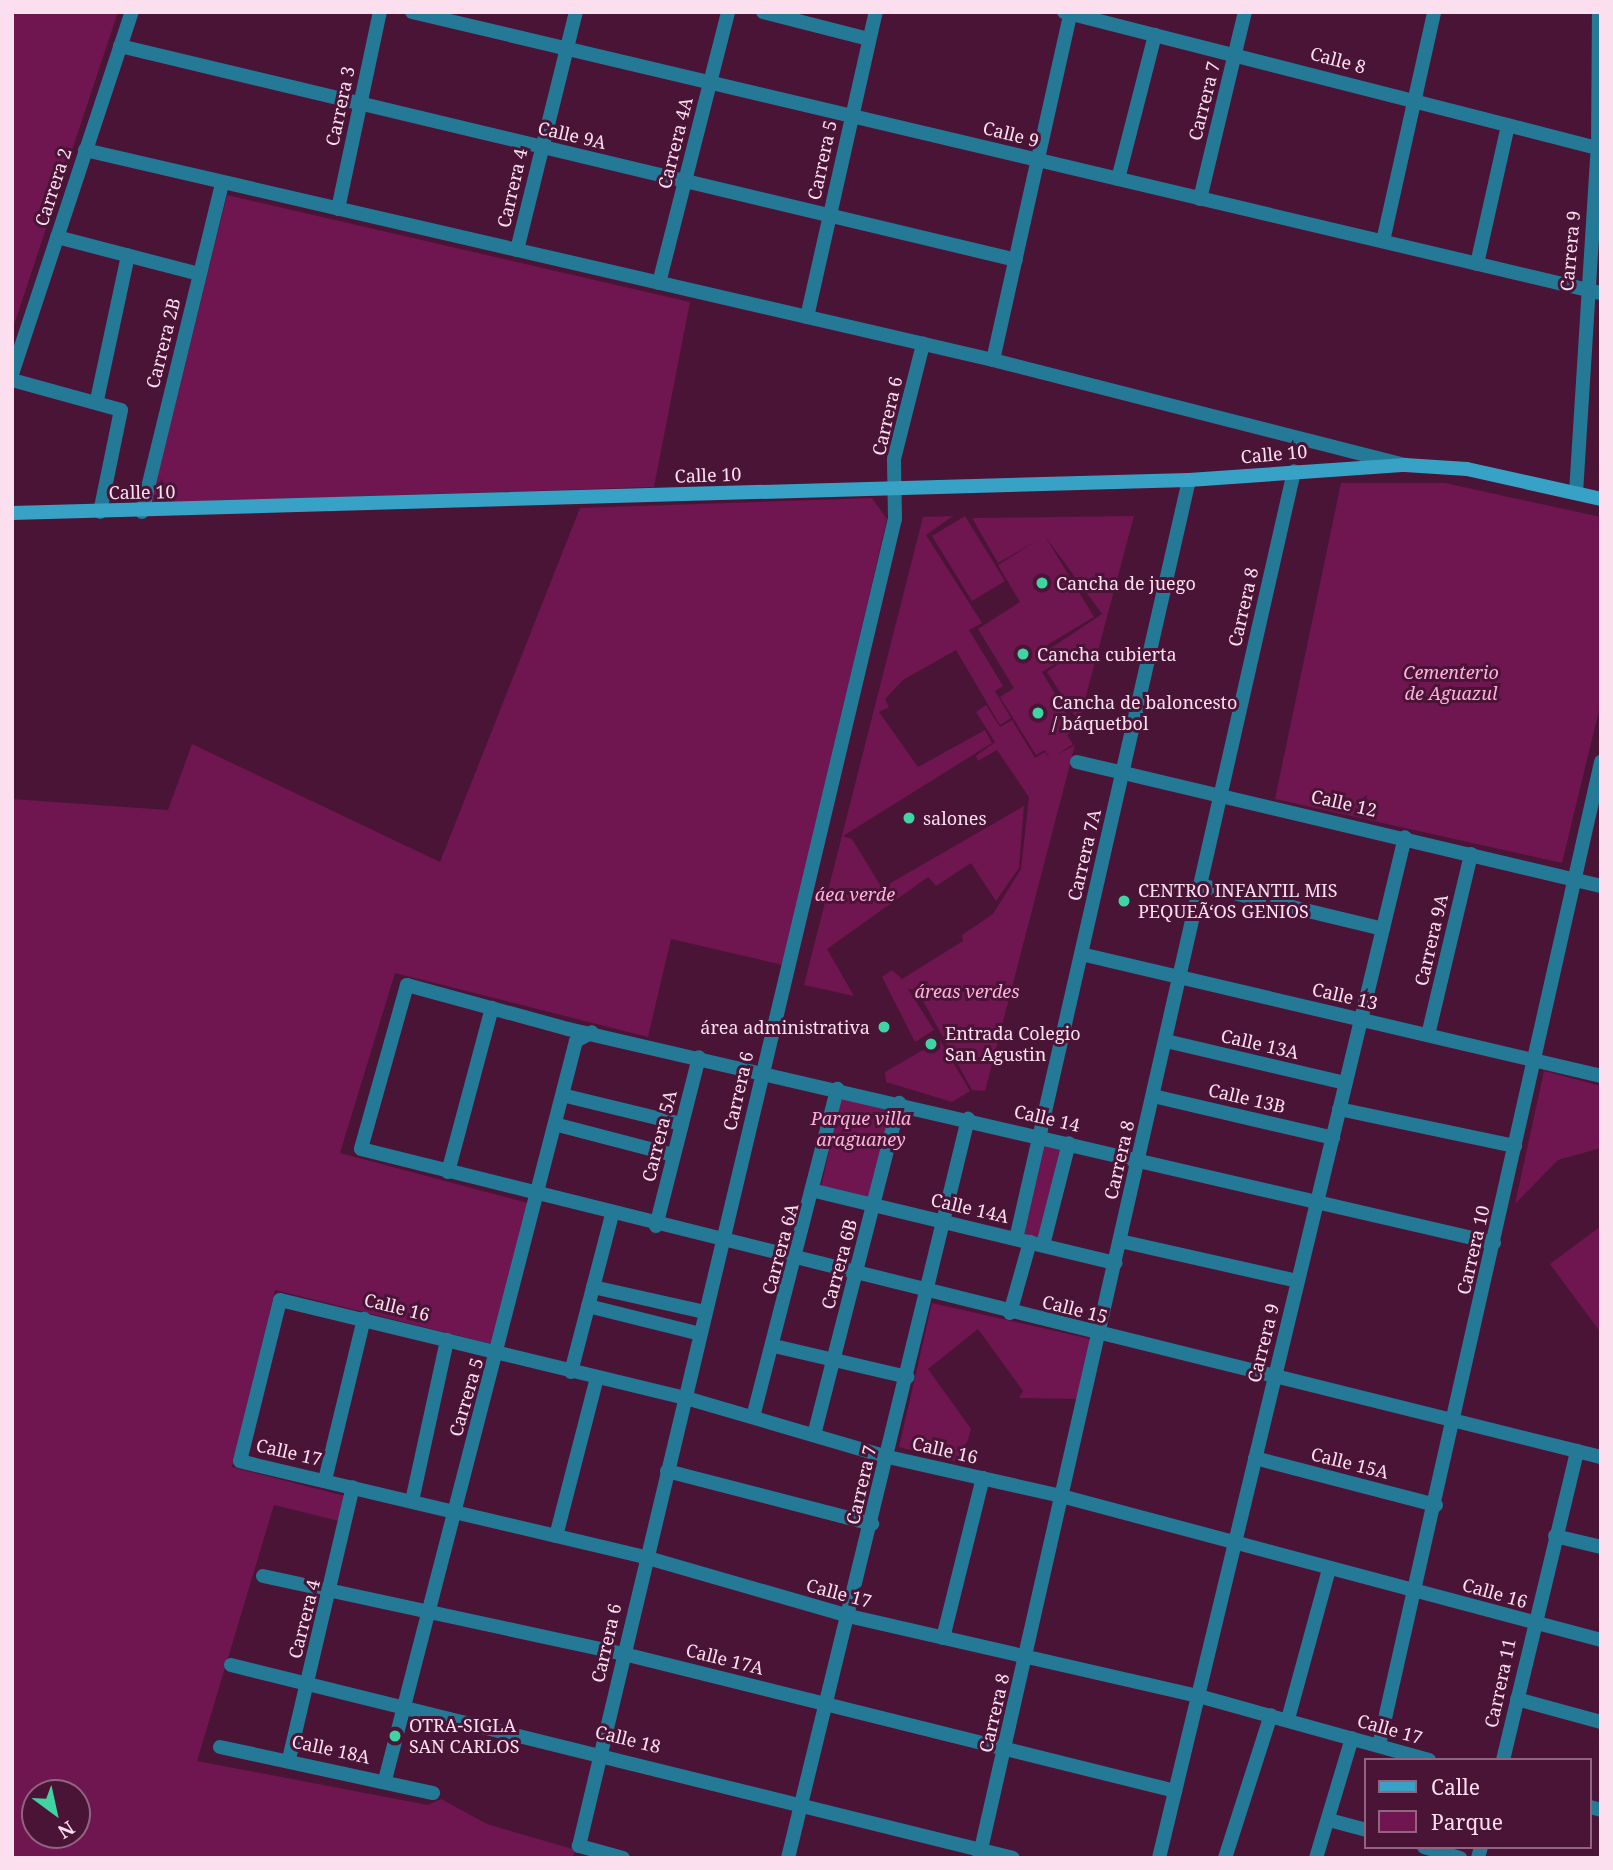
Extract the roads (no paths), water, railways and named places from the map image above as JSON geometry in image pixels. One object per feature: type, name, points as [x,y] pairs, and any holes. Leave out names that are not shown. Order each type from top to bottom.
[{"type":"street","name":"Carrera 2","points":[[12,374],[132,12]]},
{"type":"street","name":"Carrera 3","points":[[338,209],[380,12]]},
{"type":"street","name":"Calle 9","points":[[412,12],[711,78],[1039,161],[1601,293]]},
{"type":"street","name":"Carrera 4","points":[[517,250],[576,12]]},
{"type":"street","name":"Carrera 4A","points":[[659,283],[728,12]]},
{"type":"street","points":[[763,12],[869,39]]},
{"type":"street","name":"Carrera 5","points":[[807,317],[876,12]]},
{"type":"street","name":"Carrera 7","points":[[1200,199],[1245,12]]},
{"type":"street","name":"Carrera 9","points":[[1576,493],[1586,290],[1600,148],[1599,12]]},
{"type":"street","points":[[993,360],[1039,161],[1068,13]]},
{"type":"street","name":"Calle 8","points":[[1068,13],[1235,53],[1600,148]]},
{"type":"street","points":[[1383,241],[1431,13]]},
{"type":"street","points":[[1118,179],[1155,35]]},
{"type":"street","name":"Calle 9A","points":[[120,46],[1016,260]]},
{"type":"street","points":[[1477,264],[1508,125]]},
{"type":"street","name":"Calle 10","points":[[85,150],[993,360],[1405,465]]},
{"type":"street","name":"Carrera 2B","points":[[142,512],[222,183]]},
{"type":"street","points":[[57,237],[199,274]]},
{"type":"street","points":[[97,400],[128,255]]},
{"type":"street","name":"Carrera 6","points":[[623,1858],[579,1846],[645,1557],[895,519],[894,459],[923,344]]},
{"type":"street","points":[[12,380],[116,405],[123,417],[100,512]]},
{"type":"street","name":"Calle 10","points":[[12,513],[142,512],[1189,480],[1405,465],[1467,469],[1601,499]]},
{"type":"street","name":"Carrera 8","points":[[980,1854],[1065,1497],[1115,1263],[1294,471]]},
{"type":"street","name":"Carrera 7A","points":[[1030,1242],[1040,1136],[1189,480]]},
{"type":"street","name":"Calle 12","points":[[1077,762],[1405,837],[1601,886]]},
{"type":"street","name":"Carrera 10","points":[[1380,1745],[1417,1591],[1601,762]]},
{"type":"street","name":"Carrera 9","points":[[1158,1858],[1405,837]]},
{"type":"street","name":"Carrera 9A","points":[[1428,1035],[1471,854]]},
{"type":"street","points":[[1200,886],[1382,929]]},
{"type":"street","name":"Calle 13","points":[[1081,954],[1601,1076]]},
{"type":"street","name":"Calle 15","points":[[492,1008],[407,985],[362,1149],[656,1226],[1601,1457]]},
{"type":"street","points":[[448,1172],[492,1008]]},
{"type":"street","name":"Calle 14","points":[[492,1008],[1494,1243]]},
{"type":"street","name":"Carrera 5","points":[[385,1780],[452,1513],[541,1196],[566,1096],[576,1041],[592,1032]]},
{"type":"street","name":"Calle 13A","points":[[1166,1041],[1345,1083]]},
{"type":"street","name":"Carrera 5A","points":[[656,1226],[699,1057]]},
{"type":"street","name":"Carrera 6A","points":[[753,1417],[815,1191],[837,1089]]},
{"type":"street","points":[[566,1096],[682,1124]]},
{"type":"street","name":"Calle 13B","points":[[1153,1096],[1333,1138]]},
{"type":"street","name":"Carrera 6B","points":[[814,1435],[899,1103]]},
{"type":"street","points":[[1339,1109],[1515,1146]]},
{"type":"street","name":"Carrera 7","points":[[788,1858],[804,1803],[825,1703],[872,1524],[968,1119]]},
{"type":"street","points":[[558,1125],[673,1155]]},
{"type":"street","name":"Carrera 7A","points":[[1010,1313],[1030,1242],[1069,1143]]},
{"type":"street","name":"Calle 14A","points":[[815,1191],[1115,1263]]},
{"type":"street","points":[[571,1372],[612,1215]]},
{"type":"street","points":[[1120,1241],[1298,1281]]},
{"type":"street","points":[[593,1287],[705,1312]]},
{"type":"street","name":"Calle 16","points":[[240,1461],[280,1300],[685,1398],[888,1457],[1065,1497],[1234,1546],[1601,1640]]},
{"type":"street","points":[[588,1306],[700,1334]]},
{"type":"street","points":[[325,1480],[364,1319]]},
{"type":"street","points":[[412,1501],[447,1340]]},
{"type":"street","points":[[774,1346],[907,1377]]},
{"type":"street","points":[[556,1536],[597,1378]]},
{"type":"street","name":"Carrera 11","points":[[1503,1758],[1532,1623],[1577,1451]]},
{"type":"street","name":"Calle 15A","points":[[1255,1458],[1436,1505]]},
{"type":"street","name":"Calle 17","points":[[240,1461],[645,1557],[849,1616],[1198,1696],[1422,1758]]},
{"type":"street","points":[[667,1471],[872,1524]]},
{"type":"street","points":[[943,1638],[983,1478]]},
{"type":"street","name":"Carrera 4","points":[[289,1759],[331,1590],[353,1487]]},
{"type":"street","points":[[1555,1536],[1601,1548]]},
{"type":"street","points":[[1288,1719],[1329,1569]]},
{"type":"street","name":"Calle 17A","points":[[262,1576],[624,1654],[1175,1791]]},
{"type":"street","name":"Calle 18","points":[[231,1665],[601,1752],[804,1803],[980,1854],[1013,1858]]},
{"type":"street","points":[[1517,1699],[1601,1722]]},
{"type":"street","points":[[1225,1858],[1271,1715]]},
{"type":"street","points":[[1316,1858],[1352,1738]]},
{"type":"street","name":"Calle 18A","points":[[220,1747],[289,1759],[433,1793]]},
{"type":"street","points":[[1329,1820],[1364,1829]]},
{"type":"street","points":[[1431,1849],[1460,1858]]},
{"type":"place","name":"Cancha de juego","points":[[1042,583]]},
{"type":"place","name":"Cancha cubierta","points":[[1023,654]]},
{"type":"place","name":"Cancha de baloncesto / báquetbol","points":[[1038,713]]},
{"type":"place","name":"salones","points":[[909,818]]},
{"type":"place","name":"CENTRO INFANTIL MIS PEQUEÃ‘OS GENIOS","points":[[1124,901]]},
{"type":"place","name":"área administrativa","points":[[884,1027]]},
{"type":"place","name":"Entrada Colegio San Agustin","points":[[931,1044]]},
{"type":"place","name":"OTRA-SIGLA SAN CARLOS","points":[[395,1736]]},
{"type":"park label","name":"Cementerio de Aguazul","points":[[1451,683]]},
{"type":"park label","name":"áea verde","points":[[855,894]]},
{"type":"park label","name":"áreas verdes","points":[[967,991]]},
{"type":"park label","name":"Parque villa araguaney","points":[[861,1129]]}]
